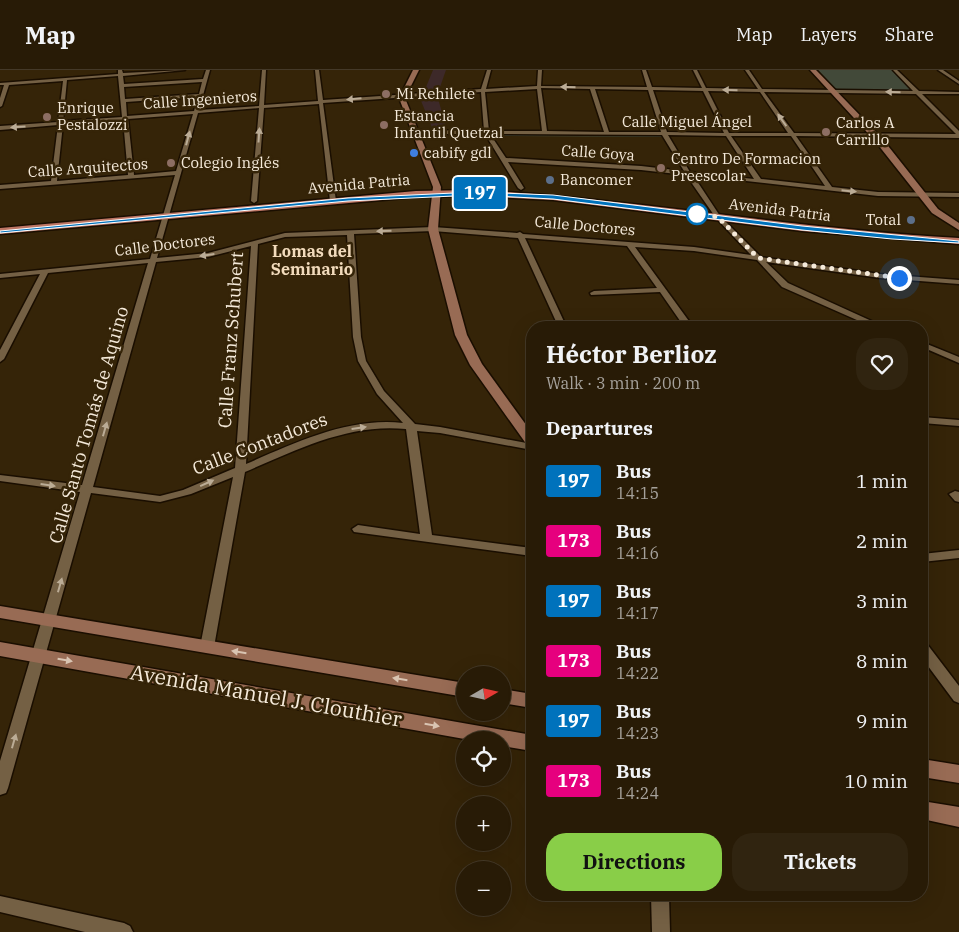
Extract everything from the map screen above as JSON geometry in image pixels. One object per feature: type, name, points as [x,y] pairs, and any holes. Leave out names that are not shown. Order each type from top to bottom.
[{"type":"main road","name":"Avenida Patria","points":[[0,231],[167,213],[437,191],[521,188],[610,194]]},
{"type":"main road","name":"Avenida Patria","points":[[437,191],[553,197],[874,236],[959,241]]},
{"type":"main road","name":"Avenida Patria","points":[[0,224],[167,213],[254,201],[333,198]]},
{"type":"main road","name":"Avenida Patria","points":[[704,206],[719,207]]},
{"type":"main road","name":"Avenida Patria","points":[[758,212],[895,229],[959,232]]},
{"type":"street","points":[[0,70],[5,70]]},
{"type":"street","points":[[0,84],[120,72],[183,70]]},
{"type":"street","points":[[254,201],[264,70]]},
{"type":"street","points":[[317,70],[333,198]]},
{"type":"street","points":[[416,70],[402,95],[437,191],[433,229],[461,335],[476,365],[526,434]]},
{"type":"street","points":[[489,70],[483,90],[488,135],[521,188]]},
{"type":"street","points":[[540,70],[539,87],[546,133]]},
{"type":"street","points":[[644,70],[665,136],[689,173],[704,206],[718,217],[785,285],[867,321]]},
{"type":"street","points":[[695,70],[728,136],[759,181]]},
{"type":"street","points":[[747,70],[830,189]]},
{"type":"street","points":[[813,70],[876,137],[935,211],[959,227]]},
{"type":"street","points":[[896,70],[959,136]]},
{"type":"street","points":[[940,70],[959,83]]},
{"type":"street","points":[[120,72],[131,177]]},
{"type":"street","points":[[121,86],[207,75]]},
{"type":"street","name":"Calle Santo Tomás de Aquino","points":[[0,788],[207,75]]},
{"type":"street","points":[[54,183],[65,79]]},
{"type":"street","points":[[0,106],[7,84]]},
{"type":"street","name":"Calle Ingenieros","points":[[0,128],[402,95],[539,87],[959,93]]},
{"type":"street","points":[[592,88],[607,134]]},
{"type":"street","points":[[122,101],[201,95]]},
{"type":"street","name":"Calle Miguel Ángel","points":[[488,135],[546,133],[665,136]]},
{"type":"street","name":"Calle Miguel Ángel","points":[[416,134],[794,137],[959,136]]},
{"type":"street","name":"Calle Goya","points":[[504,160],[689,173],[830,189],[921,195],[959,195]]},
{"type":"street","name":"Calle Arquitectos","points":[[0,188],[178,173]]},
{"type":"street","name":"Calle Doctores","points":[[0,276],[208,255],[285,235],[433,229],[520,234],[694,249],[880,276],[959,282]]},
{"type":"street","points":[[350,232],[357,337],[362,361],[380,392],[411,426],[427,538]]},
{"type":"street","points":[[520,234],[560,321]]},
{"type":"street","name":"Calle Franz Schubert","points":[[207,647],[240,468],[255,242]]},
{"type":"street","points":[[629,244],[685,321]]},
{"type":"street","points":[[0,359],[45,272]]},
{"type":"street","points":[[594,293],[662,290]]},
{"type":"street","points":[[928,347],[959,360]]},
{"type":"street","points":[[928,420],[959,423]]},
{"type":"street","name":"Calle Contadores","points":[[0,478],[160,499],[188,492],[240,468],[331,434],[374,426],[411,426],[526,446]]},
{"type":"street","points":[[358,529],[526,551]]},
{"type":"street","points":[[928,557],[959,554]]},
{"type":"street","name":"Avenida Manuel J. Clouthier","points":[[0,612],[456,688]]},
{"type":"street","name":"Avenida Manuel J. Clouthier","points":[[0,649],[526,742]]},
{"type":"street","points":[[928,655],[959,697]]},
{"type":"street","points":[[511,698],[526,700]]},
{"type":"street","points":[[928,769],[959,774]]},
{"type":"street","points":[[928,811],[959,817]]},
{"type":"street","points":[[660,901],[661,932]]},
{"type":"street","points":[[0,904],[124,932]]},
{"type":"shaded area","points":[[433,70],[446,70],[439,90],[424,92]]},
{"type":"shaded area","points":[[437,95],[447,130],[433,130],[419,96]]},
{"type":"green space","points":[[818,70],[892,70],[916,92],[838,91]]},
{"type":"green space","points":[[492,134],[660,135],[662,137],[493,136]]},
{"type":"bus line","name":"197","points":[[0,231],[348,199],[416,194],[475,193],[553,197],[614,203],[802,228],[892,237],[959,241]]},
{"type":"place","name":"Mi Rehilete","points":[[386,94]]},
{"type":"place","name":"Enrique Pestalozzi","points":[[47,117]]},
{"type":"place","name":"Estancia Infantil Quetzal","points":[[384,125]]},
{"type":"place","name":"Carlos A Carrillo","points":[[826,132]]},
{"type":"place","name":"cabify gdl","points":[[414,153]]},
{"type":"place","name":"Colegio Inglés","points":[[171,163]]},
{"type":"place","name":"Centro De Formacion Preescolar","points":[[661,168]]},
{"type":"place","name":"Bancomer","points":[[550,180]]},
{"type":"place","name":"Total","points":[[911,220]]},
{"type":"district","name":"Lomas del Seminario","points":[[312,260]]},
{"type":"route","points":[[697,214],[718,217],[758,258],[899,278]]}]
